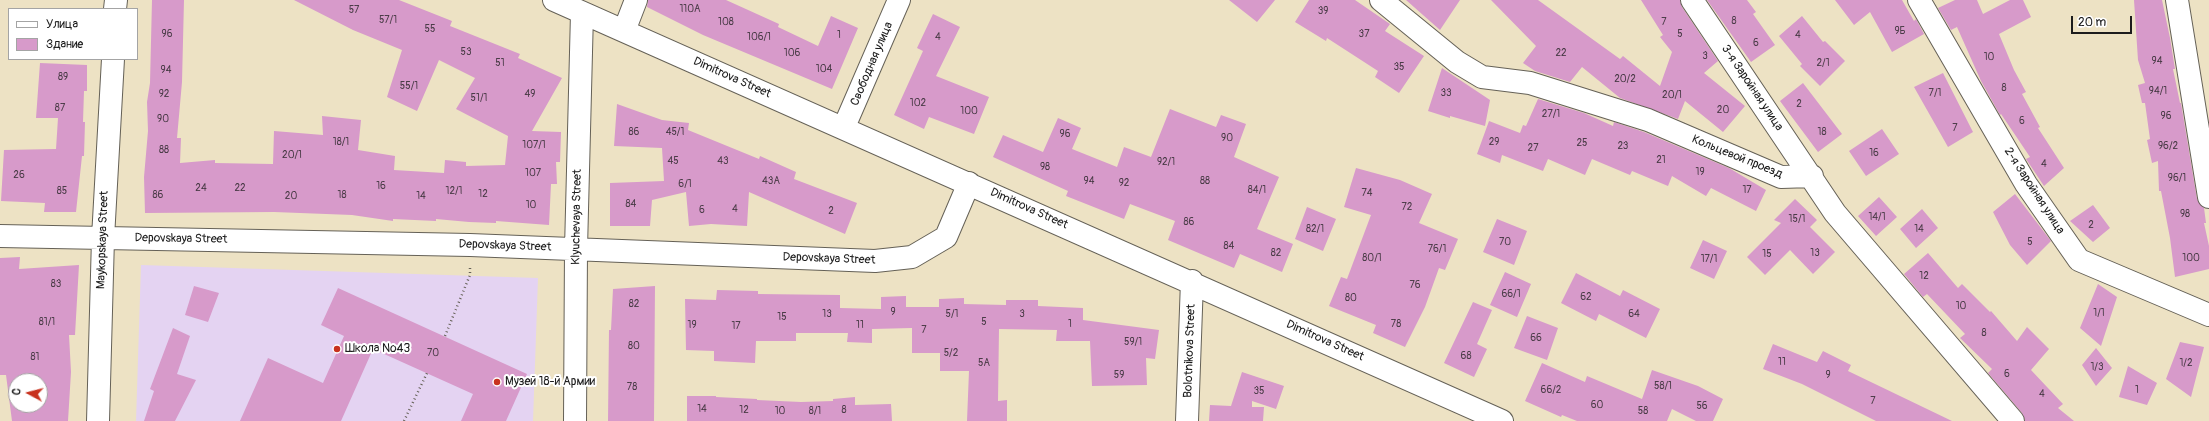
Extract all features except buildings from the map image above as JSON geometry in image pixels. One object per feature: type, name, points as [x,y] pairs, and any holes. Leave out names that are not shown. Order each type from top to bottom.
[{"type":"street","name":"Dimitrova Street","points":[[554,0],[844,127],[1502,421]]},
{"type":"street","points":[[624,31],[636,0]]},
{"type":"street","name":"Свободная улица","points":[[844,127],[899,0]]},
{"type":"street","name":"Кольцевой проезд","points":[[1381,0],[1457,62],[1482,77],[1530,83],[1641,118],[1781,177],[1812,176]]},
{"type":"street","name":"3-я Заройная улица","points":[[1692,0],[1812,176]]},
{"type":"street","name":"2-я Заройная улица","points":[[1920,0],[2026,184],[2079,260],[2209,315]]},
{"type":"street","points":[[2177,0],[2209,197]]},
{"type":"street","name":"Klyuchevaya Street","points":[[575,421],[576,249],[582,13]]},
{"type":"street","name":"Maykopskaya Street","points":[[98,421],[103,238],[113,60]]},
{"type":"street","points":[[1812,176],[1835,213],[2013,421]]},
{"type":"street","name":"Depovskaya Street","points":[[0,236],[470,245],[875,261],[912,257],[946,237],[969,183]]},
{"type":"street","name":"Bolotnikova Street","points":[[1187,421],[1192,282]]},
{"type":"path","points":[[445,336],[470,275],[470,245]]},
{"type":"path","points":[[404,421],[427,373]]},
{"type":"shaded area","name":"Школа №43","points":[[141,265],[538,278],[533,421],[136,421]]},
{"type":"place","name":"Школа №43","points":[[337,349]]},
{"type":"place","name":"Музей 18-й Армии","points":[[497,382]]}]
